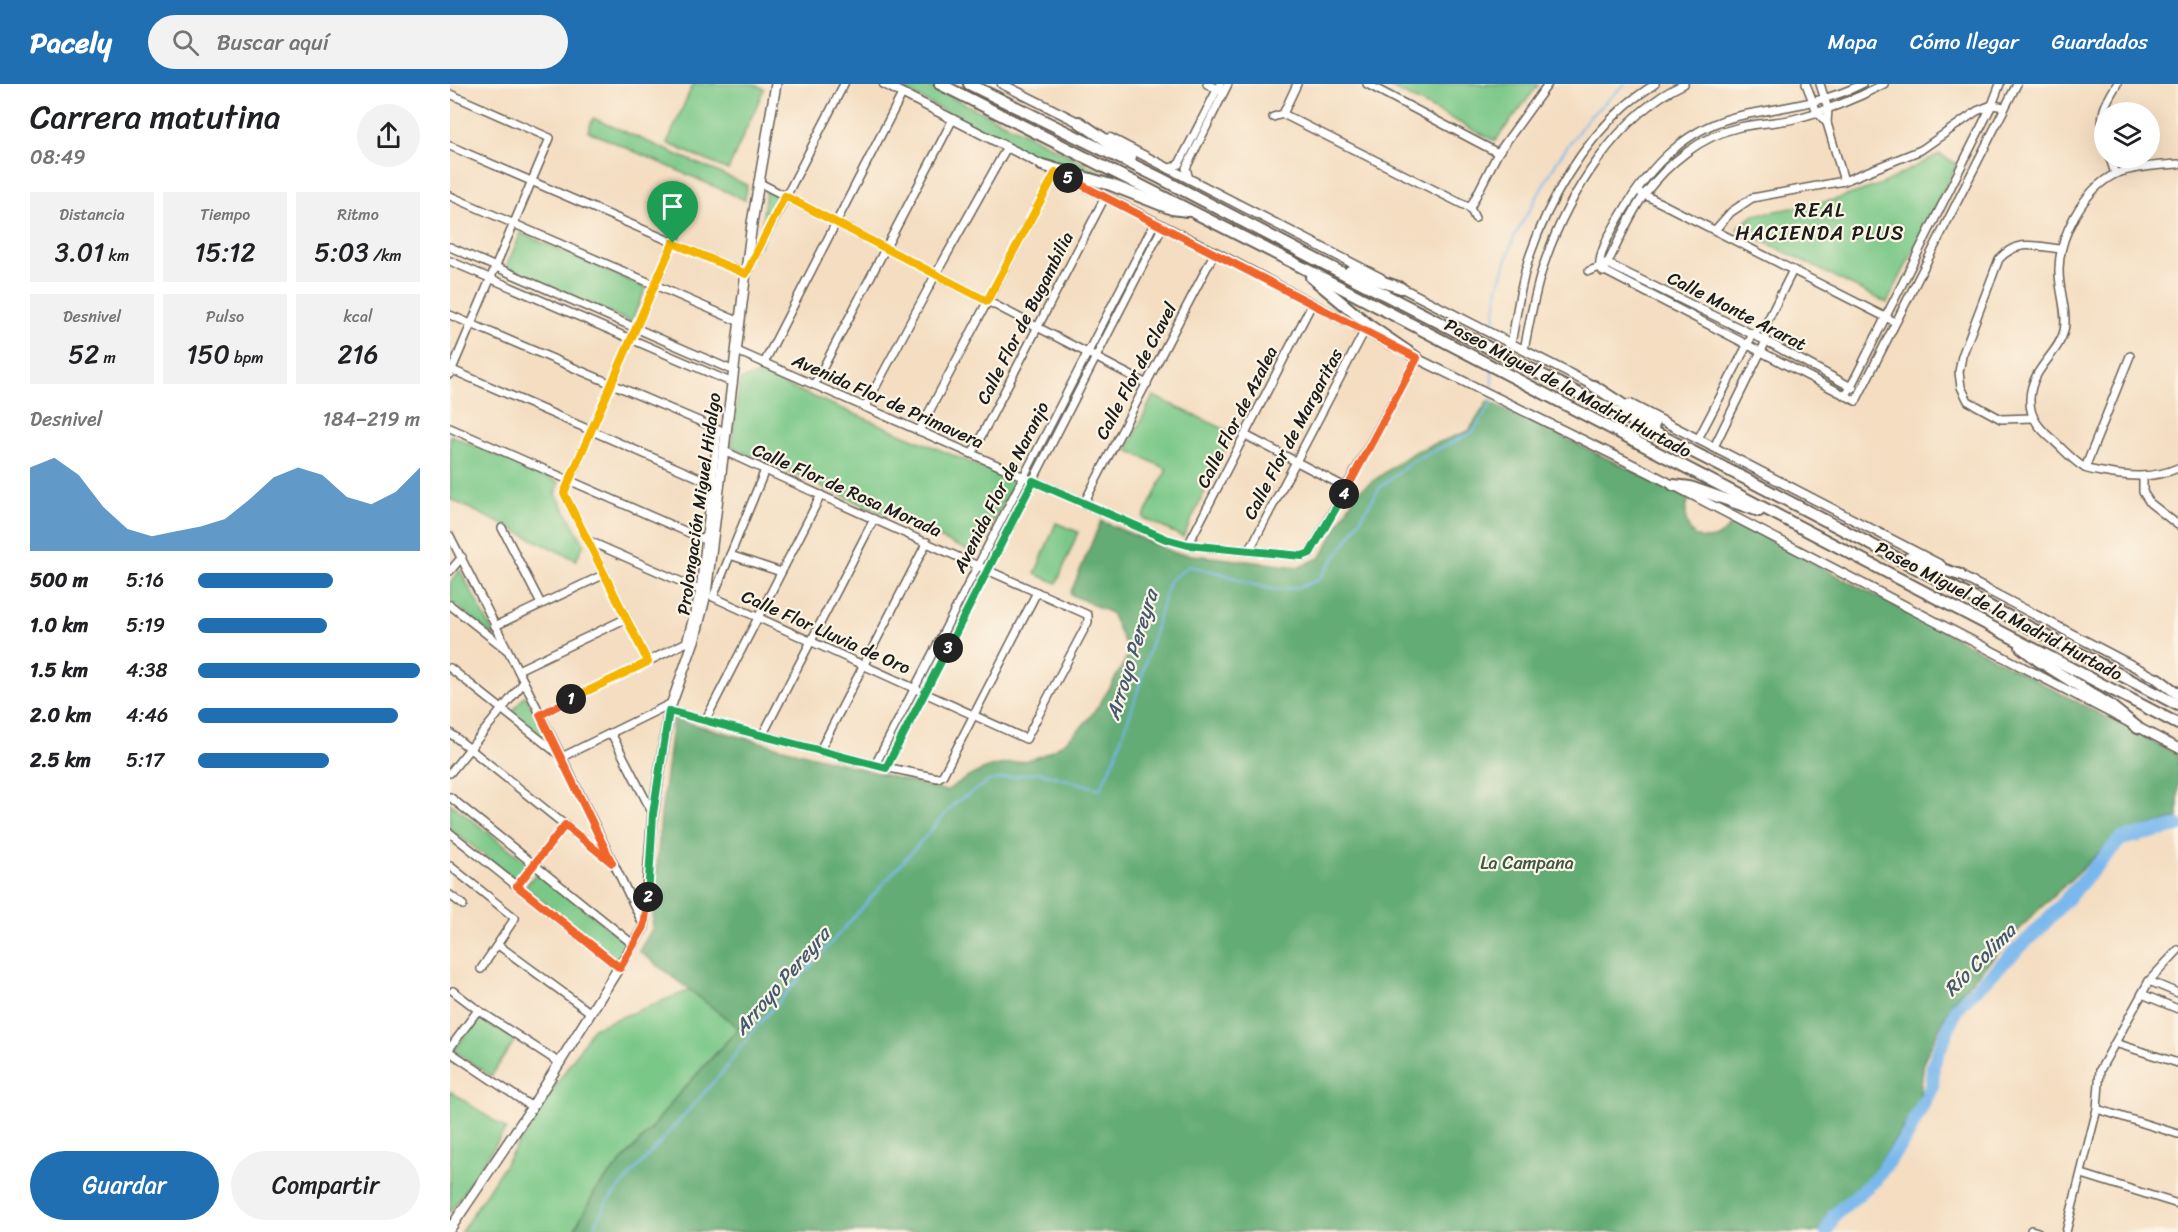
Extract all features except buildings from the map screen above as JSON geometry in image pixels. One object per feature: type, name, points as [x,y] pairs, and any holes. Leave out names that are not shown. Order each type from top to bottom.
[{"type":"highway","name":"Paseo Miguel de la Madrid Hurtado","points":[[940,84],[1292,262],[2178,724]]},
{"type":"highway","name":"Paseo Miguel de la Madrid Hurtado","points":[[969,84],[1160,178],[1702,456],[2178,705]]},
{"type":"highway","points":[[1079,122],[1160,178]]},
{"type":"highway","points":[[1042,165],[1111,185],[1172,209],[1193,211]]},
{"type":"highway","points":[[1313,258],[1401,288]]},
{"type":"highway","points":[[1292,262],[1370,326],[1417,358]]},
{"type":"highway","points":[[1594,386],[1702,456]]},
{"type":"highway","points":[[1673,485],[1690,488],[1746,508],[1778,516]]},
{"type":"highway","points":[[1875,546],[1960,575]]},
{"type":"highway","points":[[2002,631],[2039,661],[2108,704],[2138,728]]},
{"type":"highway","points":[[2158,679],[2178,692]]},
{"type":"main road","name":"Prolongación Miguel Hidalgo","points":[[450,1228],[532,1107],[644,927],[653,814],[670,708],[706,594],[709,541],[716,485],[724,451],[722,431],[733,383],[758,182],[776,84]]},
{"type":"street","points":[[450,146],[746,274],[844,84]]},
{"type":"street","points":[[884,84],[1215,252],[1364,332],[1673,485],[2178,748]]},
{"type":"street","points":[[1002,84],[1714,447],[2158,679]]},
{"type":"street","points":[[1208,84],[1220,88]]},
{"type":"street","points":[[1189,179],[1186,168],[1206,119],[1220,88],[1228,84]]},
{"type":"street","points":[[1283,114],[1297,84]]},
{"type":"street","points":[[1369,84],[1498,153]]},
{"type":"street","points":[[1470,208],[1498,153],[1548,84]]},
{"type":"street","points":[[1511,344],[1523,279],[1530,255],[1546,215],[1570,171],[1604,128],[1625,106],[1655,84]]},
{"type":"street","points":[[1524,350],[1538,282],[1545,260],[1563,217],[1596,161],[1631,122],[1668,87],[1684,84]]},
{"type":"street","points":[[1806,84],[1817,112],[1827,123]]},
{"type":"street","points":[[1820,84],[1828,109],[1827,123],[1844,182]]},
{"type":"street","points":[[1601,266],[1615,225],[1636,190],[1657,164],[1681,141],[1712,124],[1742,115],[1812,102],[1862,84]]},
{"type":"street","points":[[1589,271],[1608,264],[1624,227],[1645,195],[1670,166],[1696,145],[1739,128],[1792,119],[1828,109],[1884,84]]},
{"type":"street","points":[[1846,396],[1992,105],[2000,84]]},
{"type":"street","points":[[1860,393],[2017,84]]},
{"type":"street","points":[[2106,102],[2116,84]]},
{"type":"street","points":[[450,94],[550,138],[496,267],[471,324],[451,371],[716,485],[722,431],[612,384],[471,324],[450,315]]},
{"type":"street","points":[[764,363],[902,94]]},
{"type":"street","points":[[1715,230],[1731,212],[1752,198],[1844,182],[1921,150],[1977,111],[1992,105],[2005,107]]},
{"type":"street","points":[[1273,117],[1283,114],[1470,208],[1474,218]]},
{"type":"street","points":[[814,385],[953,119]]},
{"type":"street","points":[[1169,168],[1179,164],[1206,119]]},
{"type":"street","points":[[866,408],[936,274],[1007,147]]},
{"type":"street","points":[[2178,163],[2115,174],[2082,204],[2060,249],[2059,273],[2064,329],[2061,339],[2033,381],[2030,400],[2033,418],[2043,432],[2085,468],[2122,476],[2143,477],[2178,468]]},
{"type":"street","points":[[2113,168],[2115,174]]},
{"type":"street","points":[[919,431],[1056,172]]},
{"type":"street","points":[[758,182],[1147,384]]},
{"type":"street","points":[[1636,190],[1895,322]]},
{"type":"street","points":[[450,196],[740,322]]},
{"type":"street","name":"Calle Flor de Bugambilia","points":[[972,454],[1105,197]]},
{"type":"street","points":[[1940,209],[1950,214]]},
{"type":"street","points":[[648,662],[564,493],[683,220]]},
{"type":"street","name":"Avenida Flor de Naranjo","points":[[875,765],[1087,353],[1159,224]]},
{"type":"street","name":"Avenida Flor de Naranjo","points":[[886,768],[1096,357],[1159,224]]},
{"type":"street","points":[[2033,418],[2001,419],[1968,401],[1961,387],[1959,372],[1962,356],[1999,260],[2008,250],[2022,245],[2060,249]]},
{"type":"street","points":[[450,247],[734,371]]},
{"type":"street","name":"Calle Flor de Clavel","points":[[1084,503],[1215,252]]},
{"type":"street","points":[[1530,255],[1545,260]]},
{"type":"street","points":[[450,261],[733,383]]},
{"type":"street","name":"Calle Monte Ararat","points":[[1601,266],[1846,396],[1857,405],[1860,393],[1851,387],[1766,340],[1608,264]]},
{"type":"street","points":[[1698,439],[1753,334],[1767,322],[1793,270]]},
{"type":"street","points":[[1523,279],[1538,282]]},
{"type":"street","name":"Calle Flor de Azalea","points":[[1188,545],[1312,304]]},
{"type":"street","points":[[1714,447],[1766,340],[1767,322]]},
{"type":"street","name":"Calle Flor de Margaritas","points":[[1249,550],[1364,332]]},
{"type":"street","name":"Avenida Flor de Primavera","points":[[737,351],[1166,539],[1188,545],[1302,556],[1310,553],[1347,488]]},
{"type":"street","points":[[2085,468],[2130,356]]},
{"type":"street","points":[[1245,435],[1347,488],[1417,358]]},
{"type":"street","points":[[1726,385],[1741,392]]},
{"type":"street","points":[[450,428],[709,541]]},
{"type":"street","name":"Calle Flor de Rosa Morada","points":[[724,451],[1088,615],[1088,622],[1026,739]]},
{"type":"street","points":[[706,594],[730,555],[765,470]]},
{"type":"street","points":[[2143,477],[2142,492],[2150,503],[2178,525]]},
{"type":"street","points":[[705,721],[821,495]]},
{"type":"street","points":[[762,736],[874,519]]},
{"type":"street","points":[[502,528],[541,604]]},
{"type":"street","points":[[450,536],[562,757],[644,927]]},
{"type":"street","name":"Calle Flor Lluvia de Oro","points":[[589,541],[1026,739]]},
{"type":"street","points":[[820,750],[927,542]]},
{"type":"street","points":[[730,555],[781,572]]},
{"type":"street","points":[[450,571],[462,556]]},
{"type":"street","points":[[495,626],[605,574]]},
{"type":"street","points":[[562,757],[670,708],[705,721],[762,736],[886,768],[938,778],[943,775],[1037,592]]},
{"type":"street","points":[[450,605],[509,652]]},
{"type":"street","points":[[518,670],[627,618]]},
{"type":"street","points":[[540,715],[690,641]]},
{"type":"street","points":[[450,668],[562,757]]},
{"type":"street","points":[[450,773],[524,682]]},
{"type":"street","points":[[450,733],[612,863]]},
{"type":"street","points":[[611,733],[653,814]]},
{"type":"street","points":[[450,797],[634,945]]},
{"type":"street","points":[[517,886],[565,825]]},
{"type":"street","points":[[450,833],[620,968]]},
{"type":"street","points":[[450,866],[515,918],[481,969]]},
{"type":"street","points":[[450,895],[463,905]]},
{"type":"street","points":[[498,945],[591,1013]]},
{"type":"street","points":[[2066,1232],[2097,1108],[2100,1070],[2149,981],[2178,950]]},
{"type":"street","points":[[2149,981],[2178,993]]},
{"type":"street","points":[[453,991],[477,1010],[560,1063]]},
{"type":"street","points":[[2142,994],[2178,1009]]},
{"type":"street","points":[[477,1010],[450,1050],[532,1107]]},
{"type":"street","points":[[2115,1043],[2178,1063]]},
{"type":"street","points":[[2097,1108],[2178,1134]]},
{"type":"street","points":[[2082,1174],[2178,1204]]},
{"type":"green space","points":[[693,84],[754,84],[764,89],[728,170],[667,143]]},
{"type":"green space","points":[[892,84],[924,84],[1144,194],[1047,164]]},
{"type":"green space","points":[[1384,84],[1539,84],[1495,141]]},
{"type":"green space","points":[[593,118],[747,185],[745,200],[588,131]]},
{"type":"green space","points":[[1939,154],[1957,164],[1887,303],[1737,228],[1754,215],[1834,200],[1882,184]]},
{"type":"green space","points":[[766,191],[781,199],[759,247]]},
{"type":"green space","points":[[521,233],[646,288],[631,322],[506,267]]},
{"type":"green space","points":[[759,374],[1015,481],[976,554],[731,447],[740,380]]},
{"type":"green space","points":[[1153,396],[1233,433],[1183,537],[1143,518],[1167,469],[1127,450]]},
{"type":"green space","name":"La Campana","points":[[1488,401],[1689,498],[1686,512],[1687,523],[1698,537],[1706,539],[1715,537],[1725,531],[1734,521],[2178,755],[2178,818],[2119,834],[2031,917],[1952,1002],[1924,1060],[1919,1103],[1866,1184],[1827,1214],[1819,1232],[573,1232],[596,1190],[739,1028],[639,951],[652,929],[661,815],[673,719],[946,791],[985,769],[1032,759],[1050,751],[1079,730],[1111,686],[1129,653],[1111,613],[1070,594],[1101,521],[1175,553],[1300,567],[1321,557],[1356,493],[1414,452],[1469,431]]},
{"type":"green space","points":[[450,435],[559,482],[556,494],[584,544],[576,560],[450,499]]},
{"type":"green space","points":[[1056,523],[1078,532],[1057,583],[1035,574]]},
{"type":"green space","points":[[460,570],[496,638],[450,601],[450,583]]},
{"type":"green space","points":[[525,695],[553,746],[512,712]]},
{"type":"green space","points":[[450,803],[529,864],[516,880],[450,829]]},
{"type":"green space","points":[[538,871],[628,944],[615,960],[525,887]]},
{"type":"green space","points":[[690,990],[739,1028],[596,1190],[573,1232],[461,1232],[593,1028]]},
{"type":"green space","points":[[479,1014],[516,1039],[491,1076],[454,1051]]},
{"type":"green space","points":[[450,1091],[506,1129],[450,1213]]},
{"type":"waterway","name":"Arroyo Pereyra","points":[[1493,332],[1498,287],[1514,237],[1559,158],[1588,118],[1625,84]]},
{"type":"waterway","name":"Arroyo Pereyra","points":[[1492,371],[1492,392]]},
{"type":"waterway","name":"Arroyo Pereyra","points":[[592,1232],[606,1203],[726,1068],[751,1033],[955,803],[989,781],[1039,772],[1100,789],[1114,760],[1135,700],[1169,581],[1189,566],[1276,590],[1300,587],[1318,580],[1346,543],[1380,487],[1412,462],[1473,432],[1492,402],[1492,398]]},
{"type":"waterway","name":"Río Colima","points":[[1826,1232],[1834,1215],[1875,1180],[1907,1136],[1932,1086],[1933,1065],[1957,1007],[2040,928],[2121,839],[2178,826]]},
{"type":"district","name":"REAL HACIENDA PLUS","points":[[1820,222]]},
{"type":"route","points":[[1056,172],[1417,358],[1310,553],[1302,556],[1188,545],[1166,539],[1033,481],[886,768],[669,711],[653,814],[644,927],[620,968],[517,886],[565,825],[612,863],[540,715],[648,662],[564,493],[673,243],[746,274],[785,196],[987,301],[1056,172]]}]
